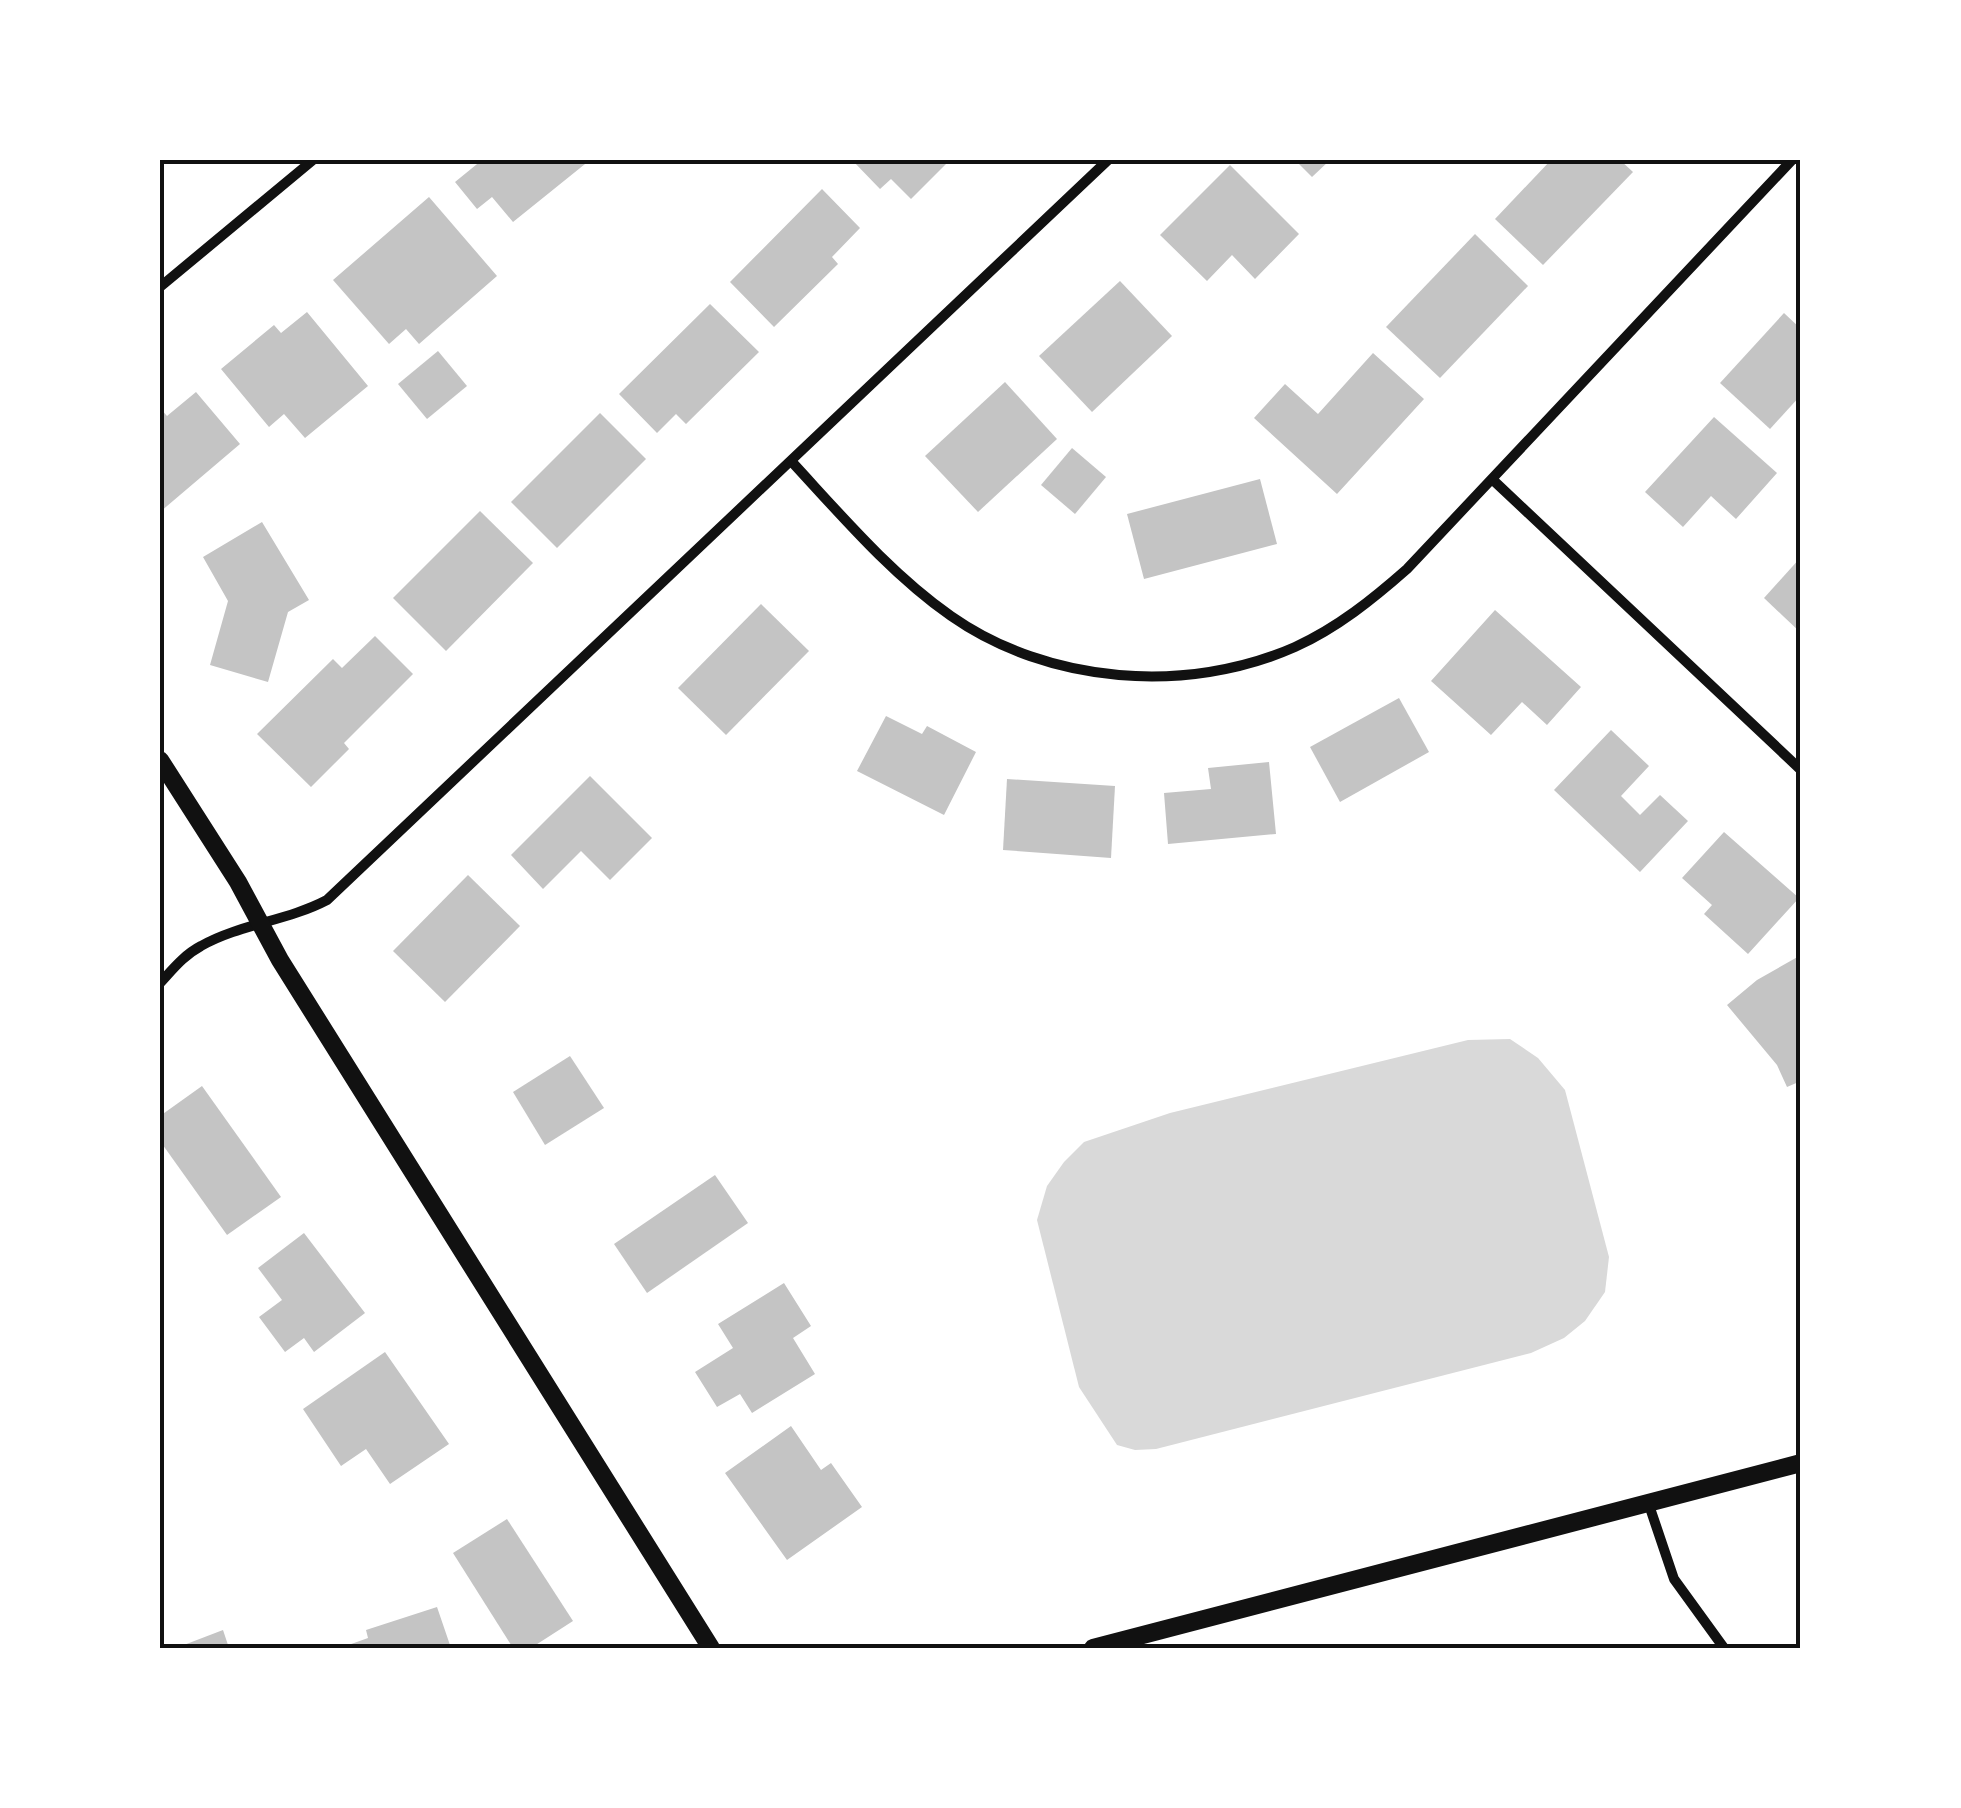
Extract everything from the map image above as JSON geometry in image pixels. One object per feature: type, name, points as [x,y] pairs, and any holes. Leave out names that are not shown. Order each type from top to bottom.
[{"type":"street","points":[[160,288],[312,160]]},
{"type":"street","points":[[160,983],[184,957],[204,944],[307,911],[327,900],[1108,160]]},
{"type":"street","points":[[792,462],[897,571],[952,617],[984,636],[1052,664],[1124,676],[1209,671],[1254,662],[1295,647],[1373,599],[1408,569],[1792,160]]},
{"type":"street","points":[[1493,480],[1801,770]]},
{"type":"street","points":[[160,760],[238,882],[280,960],[711,1648]]},
{"type":"street","points":[[1092,1648],[1801,1463]]},
{"type":"street","points":[[1648,1502],[1674,1579],[1724,1648]]},
{"type":"shaded area","points":[[1510,1039],[1538,1058],[1565,1090],[1609,1257],[1605,1292],[1585,1321],[1564,1338],[1531,1353],[1156,1449],[1135,1450],[1117,1445],[1079,1387],[1037,1220],[1047,1186],[1064,1162],[1084,1142],[1170,1113],[1468,1040]]},
{"type":"building","points":[[482,160],[590,160],[513,222],[492,197],[477,209],[455,182]]},
{"type":"building","points":[[852,160],[950,160],[911,199],[891,179],[880,189]]},
{"type":"building","points":[[1295,160],[1330,160],[1312,177]]},
{"type":"building","points":[[1551,160],[1620,160],[1633,172],[1543,265],[1495,219]]},
{"type":"building","points":[[1230,165],[1299,234],[1255,279],[1232,255],[1207,281],[1160,235]]},
{"type":"building","points":[[822,189],[860,228],[832,257],[838,264],[774,327],[730,282]]},
{"type":"building","points":[[429,197],[497,276],[419,344],[406,329],[389,344],[333,280]]},
{"type":"building","points":[[1475,234],[1528,286],[1440,378],[1386,327]]},
{"type":"building","points":[[1120,281],[1172,336],[1092,412],[1039,356]]},
{"type":"building","points":[[710,304],[759,352],[686,424],[676,414],[657,433],[619,394]]},
{"type":"building","points":[[307,312],[368,386],[305,438],[284,414],[269,427],[221,369],[274,325],[281,333]]},
{"type":"building","points":[[1784,313],[1801,329],[1801,395],[1770,429],[1720,383]]},
{"type":"building","points":[[438,351],[467,386],[427,419],[398,384]]},
{"type":"building","points":[[1373,353],[1424,399],[1337,494],[1254,418],[1285,384],[1318,414]]},
{"type":"building","points":[[1005,382],[1057,439],[978,512],[925,456]]},
{"type":"building","points":[[196,392],[240,444],[160,512],[160,408],[167,416]]},
{"type":"building","points":[[600,413],[646,459],[557,548],[511,502]]},
{"type":"building","points":[[1714,417],[1777,473],[1736,519],[1711,496],[1683,527],[1645,492]]},
{"type":"building","points":[[1072,448],[1106,477],[1075,514],[1041,485]]},
{"type":"building","points":[[1260,479],[1277,544],[1144,579],[1127,514]]},
{"type":"building","points":[[480,511],[533,563],[446,651],[393,598]]},
{"type":"building","points":[[262,522],[309,600],[288,612],[268,682],[210,665],[228,601],[203,557]]},
{"type":"building","points":[[1801,557],[1801,633],[1764,598]]},
{"type":"building","points":[[761,604],[809,651],[726,735],[678,688]]},
{"type":"building","points":[[1495,610],[1581,687],[1547,725],[1522,702],[1491,735],[1431,681]]},
{"type":"building","points":[[375,636],[413,674],[344,743],[349,749],[311,787],[257,734],[333,659],[342,668]]},
{"type":"building","points":[[1399,698],[1429,752],[1340,802],[1310,747]]},
{"type":"building","points":[[886,716],[922,734],[927,726],[976,752],[944,815],[857,771]]},
{"type":"building","points":[[1611,730],[1649,766],[1621,796],[1640,815],[1660,795],[1688,821],[1640,872],[1554,790]]},
{"type":"building","points":[[1269,762],[1276,834],[1168,844],[1164,793],[1211,789],[1208,768]]},
{"type":"building","points":[[590,776],[652,838],[610,880],[581,851],[543,889],[511,855]]},
{"type":"building","points":[[1007,779],[1115,786],[1111,858],[1003,850]]},
{"type":"building","points":[[1724,832],[1799,898],[1748,954],[1704,914],[1712,905],[1682,878]]},
{"type":"building","points":[[468,875],[520,926],[445,1002],[393,951]]},
{"type":"building","points":[[1801,955],[1801,1081],[1787,1087],[1777,1065],[1727,1005],[1757,980]]},
{"type":"building","points":[[570,1056],[604,1108],[545,1145],[513,1092]]},
{"type":"building","points":[[202,1086],[281,1197],[227,1235],[160,1141],[160,1116]]},
{"type":"building","points":[[715,1175],[748,1223],[647,1293],[614,1244]]},
{"type":"building","points":[[304,1233],[365,1313],[314,1352],[304,1338],[285,1352],[259,1317],[282,1300],[258,1268]]},
{"type":"building","points":[[784,1283],[811,1326],[793,1338],[815,1374],[752,1413],[740,1394],[717,1407],[695,1372],[733,1348],[718,1324]]},
{"type":"building","points":[[385,1352],[449,1444],[390,1484],[366,1449],[341,1466],[303,1409]]},
{"type":"building","points":[[791,1426],[821,1470],[831,1463],[862,1507],[787,1560],[725,1473]]},
{"type":"building","points":[[507,1519],[573,1621],[531,1648],[513,1648],[453,1553]]},
{"type":"building","points":[[437,1607],[451,1648],[340,1648],[368,1638],[366,1630]]},
{"type":"building","points":[[223,1630],[229,1648],[176,1648]]}]
